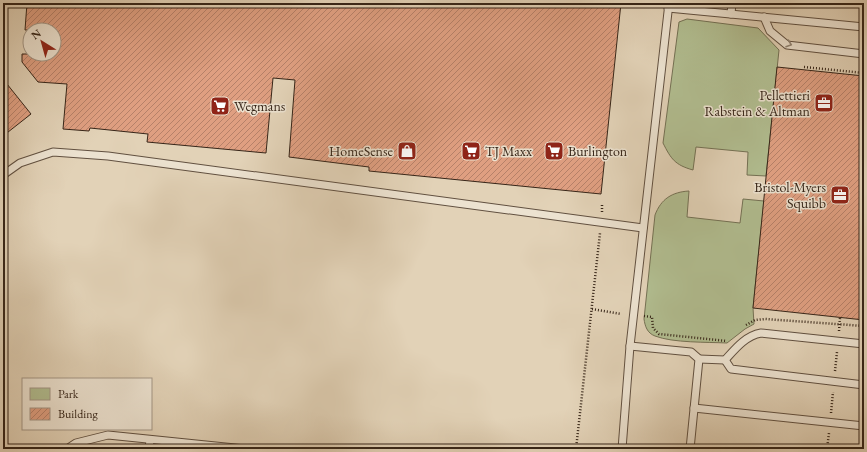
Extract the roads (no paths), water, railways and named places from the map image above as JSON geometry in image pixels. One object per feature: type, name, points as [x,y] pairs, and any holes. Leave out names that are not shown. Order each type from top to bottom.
[{"type":"lane","points":[[731,14],[732,3]]},
{"type":"lane","points":[[622,449],[630,346],[668,6],[731,14],[864,27]]},
{"type":"lane","points":[[764,17],[770,31],[787,45],[864,54]]},
{"type":"lane","points":[[3,175],[20,163],[53,152],[108,156],[643,228]]},
{"type":"lane","points":[[630,346],[691,352],[699,359],[724,360],[744,340],[752,335],[761,333],[864,344]]},
{"type":"lane","points":[[690,449],[699,359]]},
{"type":"lane","points":[[724,360],[731,369],[864,385]]},
{"type":"lane","points":[[694,408],[864,426]]},
{"type":"lane","points":[[67,449],[76,443],[108,435],[244,449]]},
{"type":"lane","points":[[149,449],[150,440]]},
{"type":"place","name":"Pellettieri Rabstein & Altman","points":[[824,103]]},
{"type":"place","name":"Wegmans","points":[[220,106]]},
{"type":"place","name":"HomeSense","points":[[407,151]]},
{"type":"place","name":"TJ Maxx","points":[[471,151]]},
{"type":"place","name":"Burlington","points":[[554,151]]},
{"type":"place","name":"Bristol-Myers Squibb","points":[[840,195]]}]
